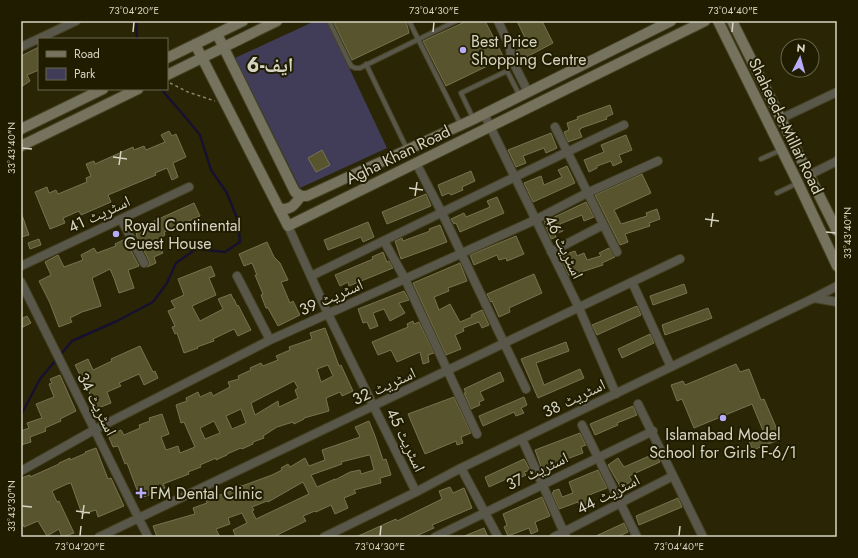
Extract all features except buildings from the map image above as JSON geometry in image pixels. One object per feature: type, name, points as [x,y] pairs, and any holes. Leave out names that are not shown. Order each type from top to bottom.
[{"type":"street","points":[[40,38],[76,21]]},
{"type":"street","points":[[168,58],[243,21]]},
{"type":"street","points":[[168,75],[277,21]]},
{"type":"street","points":[[498,21],[510,47],[511,58],[524,94]]},
{"type":"street","name":"Agha Khan Road","points":[[279,209],[286,210],[304,196],[474,120],[671,21]]},
{"type":"street","name":"Agha Khan Road","points":[[288,226],[706,21]]},
{"type":"street","name":"Shaheed-e-Millat Road","points":[[718,21],[836,263]]},
{"type":"street","name":"Shaheed-e-Millat Road","points":[[732,21],[837,231]]},
{"type":"street","points":[[217,34],[295,192],[304,196],[314,213]]},
{"type":"street","points":[[21,47],[38,39]]},
{"type":"street","points":[[195,44],[288,226]]},
{"type":"street","points":[[21,129],[101,90]]},
{"type":"street","points":[[21,146],[136,90]]},
{"type":"street","points":[[772,130],[782,122],[837,92]]},
{"type":"street","name":"اسٹریٹ 46","points":[[484,114],[579,308],[616,394]]},
{"type":"street","points":[[311,276],[442,213],[514,176],[624,125]]},
{"type":"street","points":[[555,127],[616,252]]},
{"type":"street","points":[[396,155],[402,170]]},
{"type":"street","name":"اسٹریٹ 39","points":[[21,471],[94,430],[270,340],[535,220],[587,193],[658,161]]},
{"type":"street","points":[[809,175],[837,161]]},
{"type":"street","points":[[416,162],[526,389]]},
{"type":"street","name":"اسٹریٹ 41","points":[[21,266],[189,187]]},
{"type":"street","points":[[121,219],[144,263]]},
{"type":"street","points":[[551,252],[603,225]]},
{"type":"street","name":"اسٹریٹ 45","points":[[288,226],[328,314],[416,492]]},
{"type":"street","points":[[384,241],[405,279],[477,434]]},
{"type":"street","name":"اسٹریٹ 32","points":[[99,537],[680,259]]},
{"type":"street","points":[[237,276],[270,340]]},
{"type":"street","name":"اسٹریٹ 34","points":[[21,282],[24,298],[52,345],[148,537]]},
{"type":"street","points":[[632,282],[671,367]]},
{"type":"street","name":"اسٹریٹ 38","points":[[324,537],[461,468],[837,286]]},
{"type":"street","points":[[814,298],[837,302]]},
{"type":"street","points":[[638,404],[703,537]]},
{"type":"street","points":[[582,425],[637,537]]},
{"type":"street","name":"اسٹریٹ 37","points":[[435,537],[652,431]]},
{"type":"street","points":[[522,439],[565,535]]},
{"type":"street","points":[[461,468],[498,537]]},
{"type":"street","name":"اسٹریٹ 44","points":[[554,537],[565,535],[673,476]]},
{"type":"lane","points":[[329,21],[351,66],[355,68],[456,21]]},
{"type":"lane","points":[[409,21],[461,126]]},
{"type":"lane","points":[[366,64],[407,150]]},
{"type":"lane","points":[[474,120],[461,93],[507,71],[524,94]]},
{"type":"lane","points":[[761,159],[782,150]]},
{"type":"lane","points":[[777,193],[798,183]]},
{"type":"path","points":[[168,82],[188,92],[226,105]]},
{"type":"green space","points":[[315,21],[327,21],[387,148],[300,188],[235,58]]},
{"type":"waterway","points":[[136,21],[137,38]]},
{"type":"waterway","points":[[21,415],[40,379],[72,341],[117,321],[153,302],[167,283],[176,263],[196,249],[225,252],[240,242],[238,221],[227,193],[211,170],[200,135],[162,90]]},
{"type":"place","name":"Best Price Shopping Centre","points":[[463,50]]},
{"type":"place","name":"Royal Continental Guest House","points":[[116,234]]},
{"type":"place","name":"Islamabad Model School for Girls F-6/1","points":[[723,418]]},
{"type":"place","name":"FM Dental Clinic","points":[[141,493]]},
{"type":"district","name":"ایف-6","points":[[270,65]]}]
